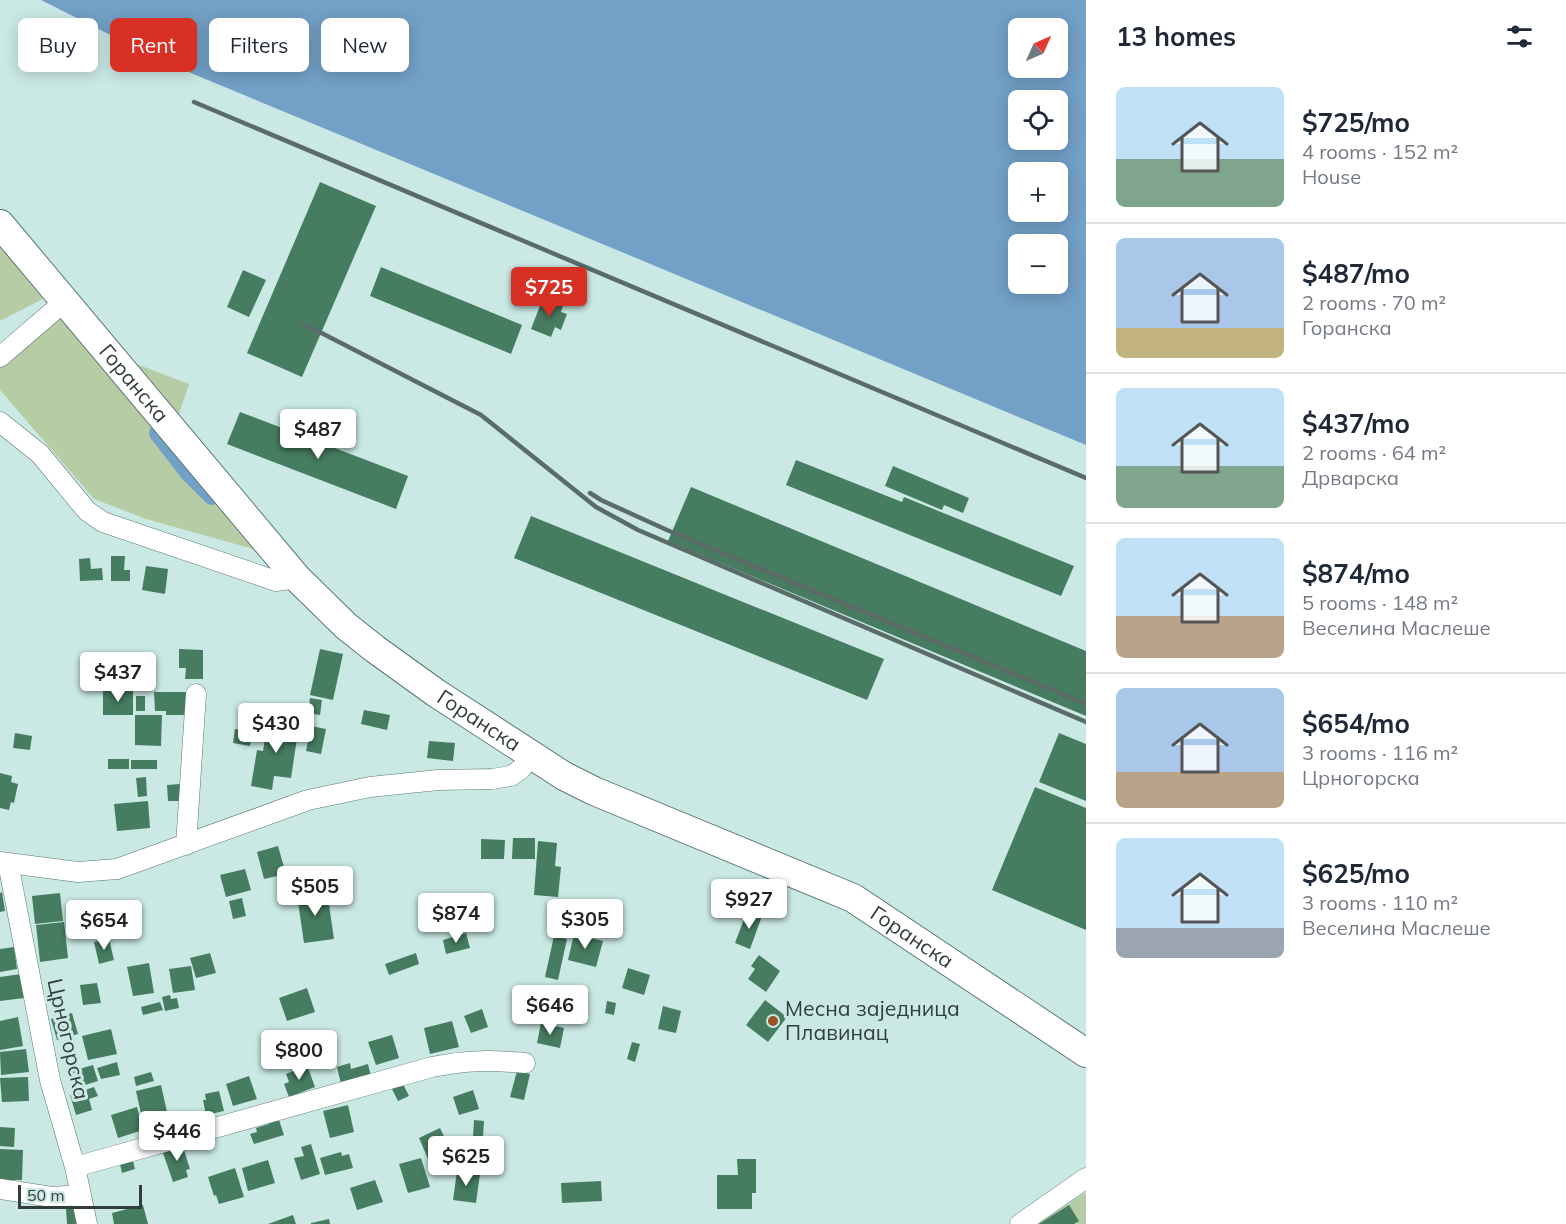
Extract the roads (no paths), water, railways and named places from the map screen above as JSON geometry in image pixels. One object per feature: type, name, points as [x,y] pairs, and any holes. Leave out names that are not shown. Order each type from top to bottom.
[{"type":"main road","name":"Горанска","points":[[0,224],[297,578],[328,610],[375,650],[531,755],[594,791],[870,907],[1011,1005],[1086,1053]]},
{"type":"street","points":[[0,357],[65,301]]},
{"type":"street","points":[[0,422],[40,454],[87,511],[103,522],[276,581],[297,578]]},
{"type":"street","points":[[186,845],[196,694]]},
{"type":"street","points":[[4,863],[78,872],[117,869],[290,807],[343,792],[407,783],[511,776],[521,769],[531,755]]},
{"type":"street","name":"Црногорска","points":[[4,863],[50,1080],[75,1167],[87,1224]]},
{"type":"street","points":[[75,1167],[432,1067],[478,1060],[525,1063]]},
{"type":"street","points":[[1020,1224],[1086,1178]]},
{"type":"street","points":[[0,1189],[52,1197],[81,1195]]},
{"type":"water","points":[[41,0],[1086,0],[1086,445],[188,72],[197,72],[197,18],[110,18],[110,35],[98,29],[98,18],[77,18]]},
{"type":"waterway","points":[[158,433],[189,473],[212,496]]},
{"type":"railway","points":[[194,102],[1086,478]]},
{"type":"railway","points":[[304,324],[481,415],[596,507],[638,530],[1086,722]]},
{"type":"railway","points":[[590,493],[667,530],[1086,704]]},
{"type":"place","name":"Месна заједница Плавинац","points":[[773,1021]]}]
